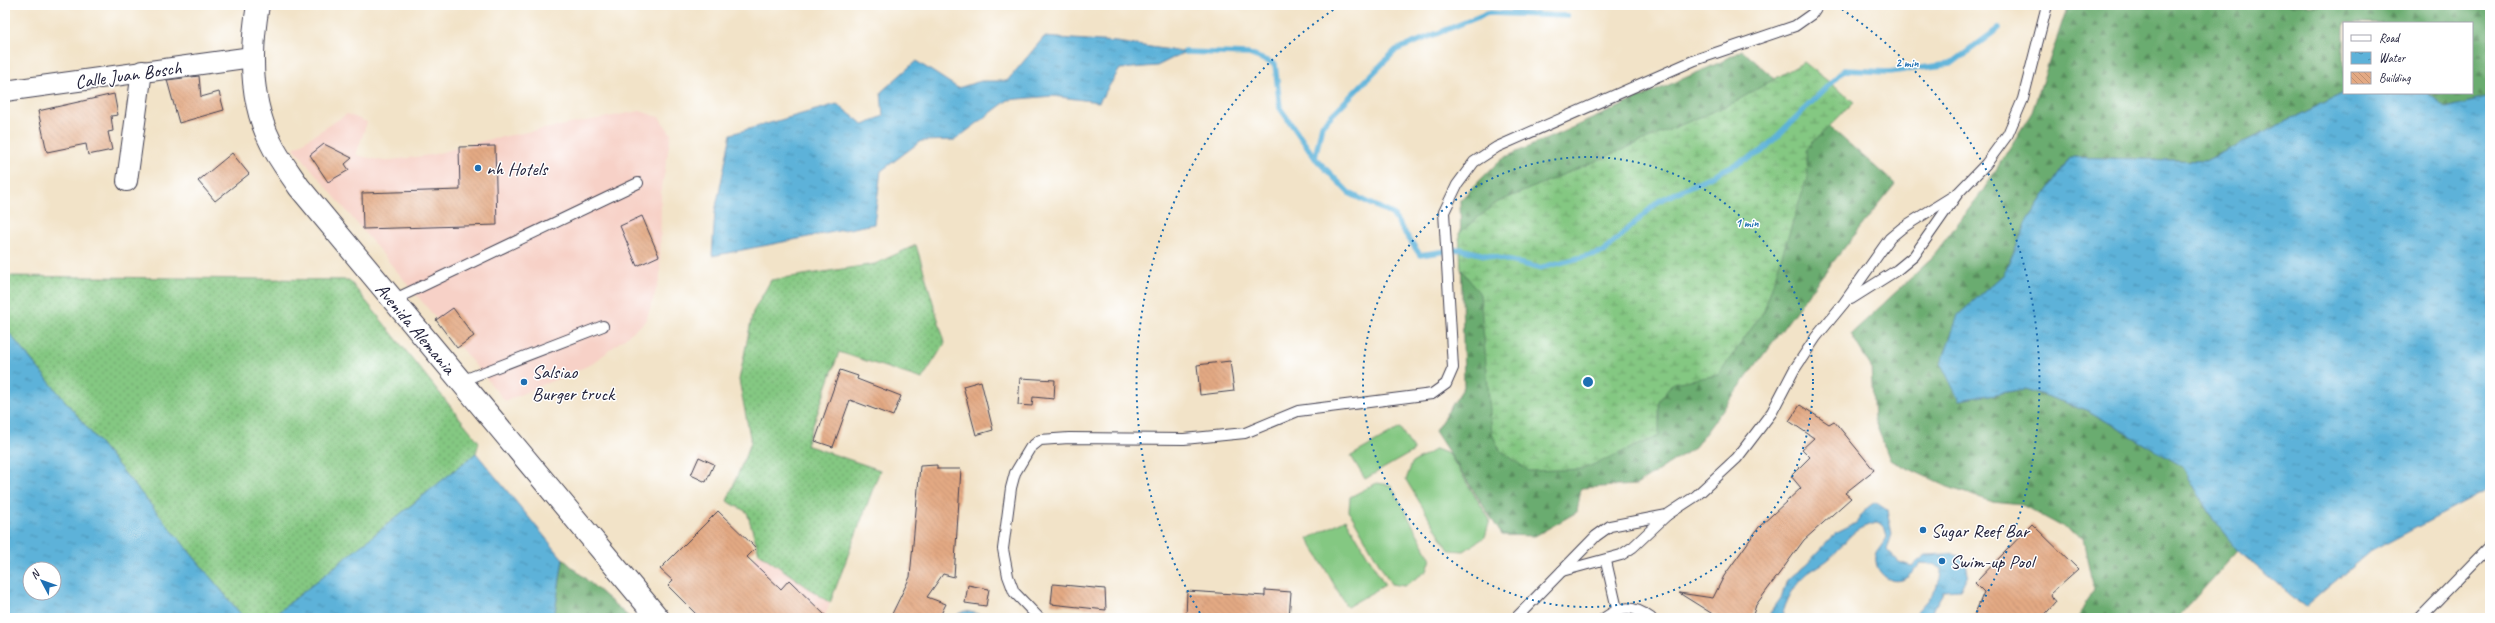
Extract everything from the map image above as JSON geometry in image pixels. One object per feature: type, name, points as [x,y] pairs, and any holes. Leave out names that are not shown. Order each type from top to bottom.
[{"type":"street","name":"Avenida Alemania","points":[[258,5],[252,57],[256,98],[270,142],[299,187],[658,618]]},
{"type":"street","name":"Calle Juan Bosch","points":[[5,91],[252,57]]},
{"type":"street","points":[[127,181],[142,71]]},
{"type":"lane","points":[[1039,618],[1014,592],[1003,549],[1011,488],[1021,460],[1030,448],[1040,440],[1068,438],[1184,439],[1245,432],[1298,411],[1334,405],[1382,402],[1432,394],[1446,384],[1453,368],[1444,212],[1457,185],[1474,162],[1497,147],[1695,60],[1795,26],[1812,14],[1818,5]]},
{"type":"lane","points":[[1844,303],[1897,270],[1914,256],[1958,193],[1986,164],[2008,134],[2024,100],[2047,5]]},
{"type":"lane","points":[[393,300],[638,182]]},
{"type":"lane","points":[[1562,571],[1606,561],[1633,547],[1667,515],[1696,496],[1737,458],[1772,412],[1794,370],[1816,337],[1844,303],[1890,238],[1902,228],[1958,193]]},
{"type":"lane","points":[[461,381],[603,326]]},
{"type":"lane","points":[[1516,618],[1596,536],[1610,526],[1667,515]]},
{"type":"lane","points":[[2420,618],[2490,546]]},
{"type":"lane","points":[[1606,561],[1617,609]]},
{"type":"lane","points":[[1604,618],[1617,609],[1638,609],[1651,618]]},
{"type":"shaded area","points":[[640,111],[659,117],[671,134],[661,193],[660,278],[646,321],[592,364],[505,401],[294,148],[347,114],[367,122],[356,155],[383,161],[431,155],[491,139]]},
{"type":"shaded area","points":[[759,553],[830,603],[824,618],[691,618]]},
{"type":"green space","points":[[2068,5],[2490,5],[2490,97],[2446,108],[2429,94],[2473,94],[2473,22],[2343,22],[2343,94],[2205,161],[2070,157],[2027,222],[2004,274],[1958,315],[1959,400],[2025,389],[2087,410],[2182,466],[2213,519],[2238,551],[2177,618],[2078,618],[2093,589],[2083,538],[2022,505],[1992,502],[1948,487],[1890,460],[1874,419],[1871,367],[1851,334],[1929,261],[1982,192],[2032,112]]},
{"type":"green space","points":[[1742,50],[1895,184],[1818,281],[1695,447],[1636,485],[1581,488],[1577,512],[1535,536],[1502,535],[1435,431],[1464,387],[1460,200],[1501,159],[1721,62]]},
{"type":"green space","points":[[1804,62],[1854,102],[1806,149],[1808,175],[1764,311],[1718,375],[1673,383],[1659,401],[1659,436],[1583,469],[1529,471],[1500,450],[1492,434],[1480,294],[1461,269],[1459,233],[1496,203],[1733,103]]},
{"type":"green space","points":[[916,245],[945,343],[922,379],[839,352],[806,445],[880,470],[830,603],[759,553],[747,512],[727,501],[751,442],[739,380],[753,312],[771,280],[875,264]]},
{"type":"green space","points":[[5,276],[349,280],[479,442],[476,453],[271,618],[244,618],[5,328]]},
{"type":"green space","points":[[1400,428],[1414,451],[1365,479],[1351,456]]},
{"type":"green space","points":[[1436,449],[1449,454],[1490,520],[1485,537],[1464,551],[1449,550],[1406,480],[1412,463]]},
{"type":"green space","points":[[1377,483],[1391,485],[1431,559],[1427,571],[1404,586],[1391,584],[1349,511],[1350,497]]},
{"type":"green space","points":[[1346,519],[1385,585],[1347,607],[1308,539]]},
{"type":"green space","points":[[563,559],[630,618],[554,618]]},
{"type":"water","points":[[1044,37],[1116,42],[1185,52],[1157,66],[1120,69],[1099,102],[1052,96],[1008,100],[955,140],[921,141],[881,171],[874,224],[712,256],[715,212],[731,134],[837,104],[864,125],[883,116],[881,92],[916,61],[958,88],[981,81],[1007,81]]},
{"type":"water","points":[[2342,94],[2429,94],[2446,108],[2490,97],[2490,489],[2368,553],[2305,607],[2238,551],[2213,519],[2182,466],[2087,410],[2025,389],[1959,400],[1941,364],[1958,315],[2004,274],[2027,222],[2070,157],[2205,161]]},
{"type":"water","points":[[5,328],[244,618],[5,618]]},
{"type":"water","points":[[476,453],[563,559],[554,618],[271,618]]},
{"type":"water","name":"Swim-up Pool","points":[[1875,502],[1887,510],[1892,534],[1887,550],[1898,562],[1912,566],[1926,555],[1947,554],[1961,556],[1966,562],[1968,574],[1960,590],[1944,591],[1928,618],[1910,618],[1931,596],[1939,582],[1941,568],[1933,564],[1921,563],[1905,579],[1896,581],[1887,578],[1879,571],[1876,561],[1878,551],[1887,537],[1884,527],[1877,523],[1854,532],[1836,553],[1808,573],[1791,593],[1782,618],[1771,618],[1770,613],[1781,598],[1787,580],[1806,565],[1836,533],[1856,523],[1867,508]]},
{"type":"water","points":[[965,611],[979,614],[984,618],[957,618],[958,614]]},
{"type":"building","points":[[199,76],[201,97],[219,92],[224,110],[179,123],[167,80]]},
{"type":"building","points":[[114,94],[118,115],[111,116],[113,131],[108,132],[112,150],[88,155],[86,144],[47,152],[38,111]]},
{"type":"building","points":[[324,144],[352,158],[345,164],[349,170],[328,182],[310,155]]},
{"type":"building","name":"nh Hotels","points":[[495,146],[497,225],[363,229],[362,193],[460,190],[459,147]]},
{"type":"building","points":[[232,153],[249,174],[215,201],[198,181]]},
{"type":"building","points":[[642,216],[659,256],[637,266],[620,226]]},
{"type":"building","points":[[453,308],[474,336],[457,348],[436,320]]},
{"type":"building","points":[[1230,361],[1234,391],[1200,395],[1197,365]]},
{"type":"building","points":[[840,370],[858,376],[857,379],[901,396],[893,416],[850,400],[833,447],[815,441]]},
{"type":"building","points":[[1020,378],[1055,380],[1054,399],[1033,397],[1032,406],[1018,405]]},
{"type":"building","points":[[981,381],[993,430],[976,435],[963,386]]},
{"type":"building","points":[[1800,405],[1829,424],[1834,421],[1874,470],[1845,493],[1851,498],[1804,540],[1756,605],[1752,618],[1719,618],[1679,593],[1713,598],[1724,576],[1759,527],[1801,488],[1791,476],[1810,457],[1802,449],[1814,438],[1789,421]]},
{"type":"building","points":[[699,457],[714,464],[706,482],[691,475]]},
{"type":"building","points":[[937,465],[937,469],[961,469],[954,577],[943,574],[927,597],[946,604],[939,618],[890,618],[910,577],[920,466]]},
{"type":"building","points":[[718,511],[756,548],[747,557],[781,589],[789,580],[828,618],[700,618],[668,586],[673,581],[660,569]]},
{"type":"building","points":[[2032,524],[2078,569],[2050,594],[2055,603],[2042,618],[1973,618],[1984,592],[1975,583]]},
{"type":"building","points":[[1053,584],[1105,589],[1106,610],[1051,604]]},
{"type":"building","points":[[968,585],[989,589],[986,606],[965,603]]},
{"type":"building","points":[[1265,590],[1291,592],[1289,618],[1186,618],[1187,591],[1265,596]]},
{"type":"waterway","points":[[1315,158],[1322,125],[1396,50],[1488,13],[1567,16]]},
{"type":"waterway","points":[[1185,52],[1249,54],[1275,64],[1280,108],[1315,158],[1349,193],[1392,214],[1420,255],[1460,249],[1539,268],[1603,252],[1659,201],[1761,152],[1844,70],[1889,72],[1951,64],[1999,28]]},
{"type":"place","name":"nh Hotels","points":[[478,168]]},
{"type":"place","name":"Salsiao Burger truck","points":[[524,382]]},
{"type":"place","name":"Sugar Reef Bar","points":[[1923,530]]},
{"type":"place","name":"Swim-up Pool","points":[[1942,561]]}]
